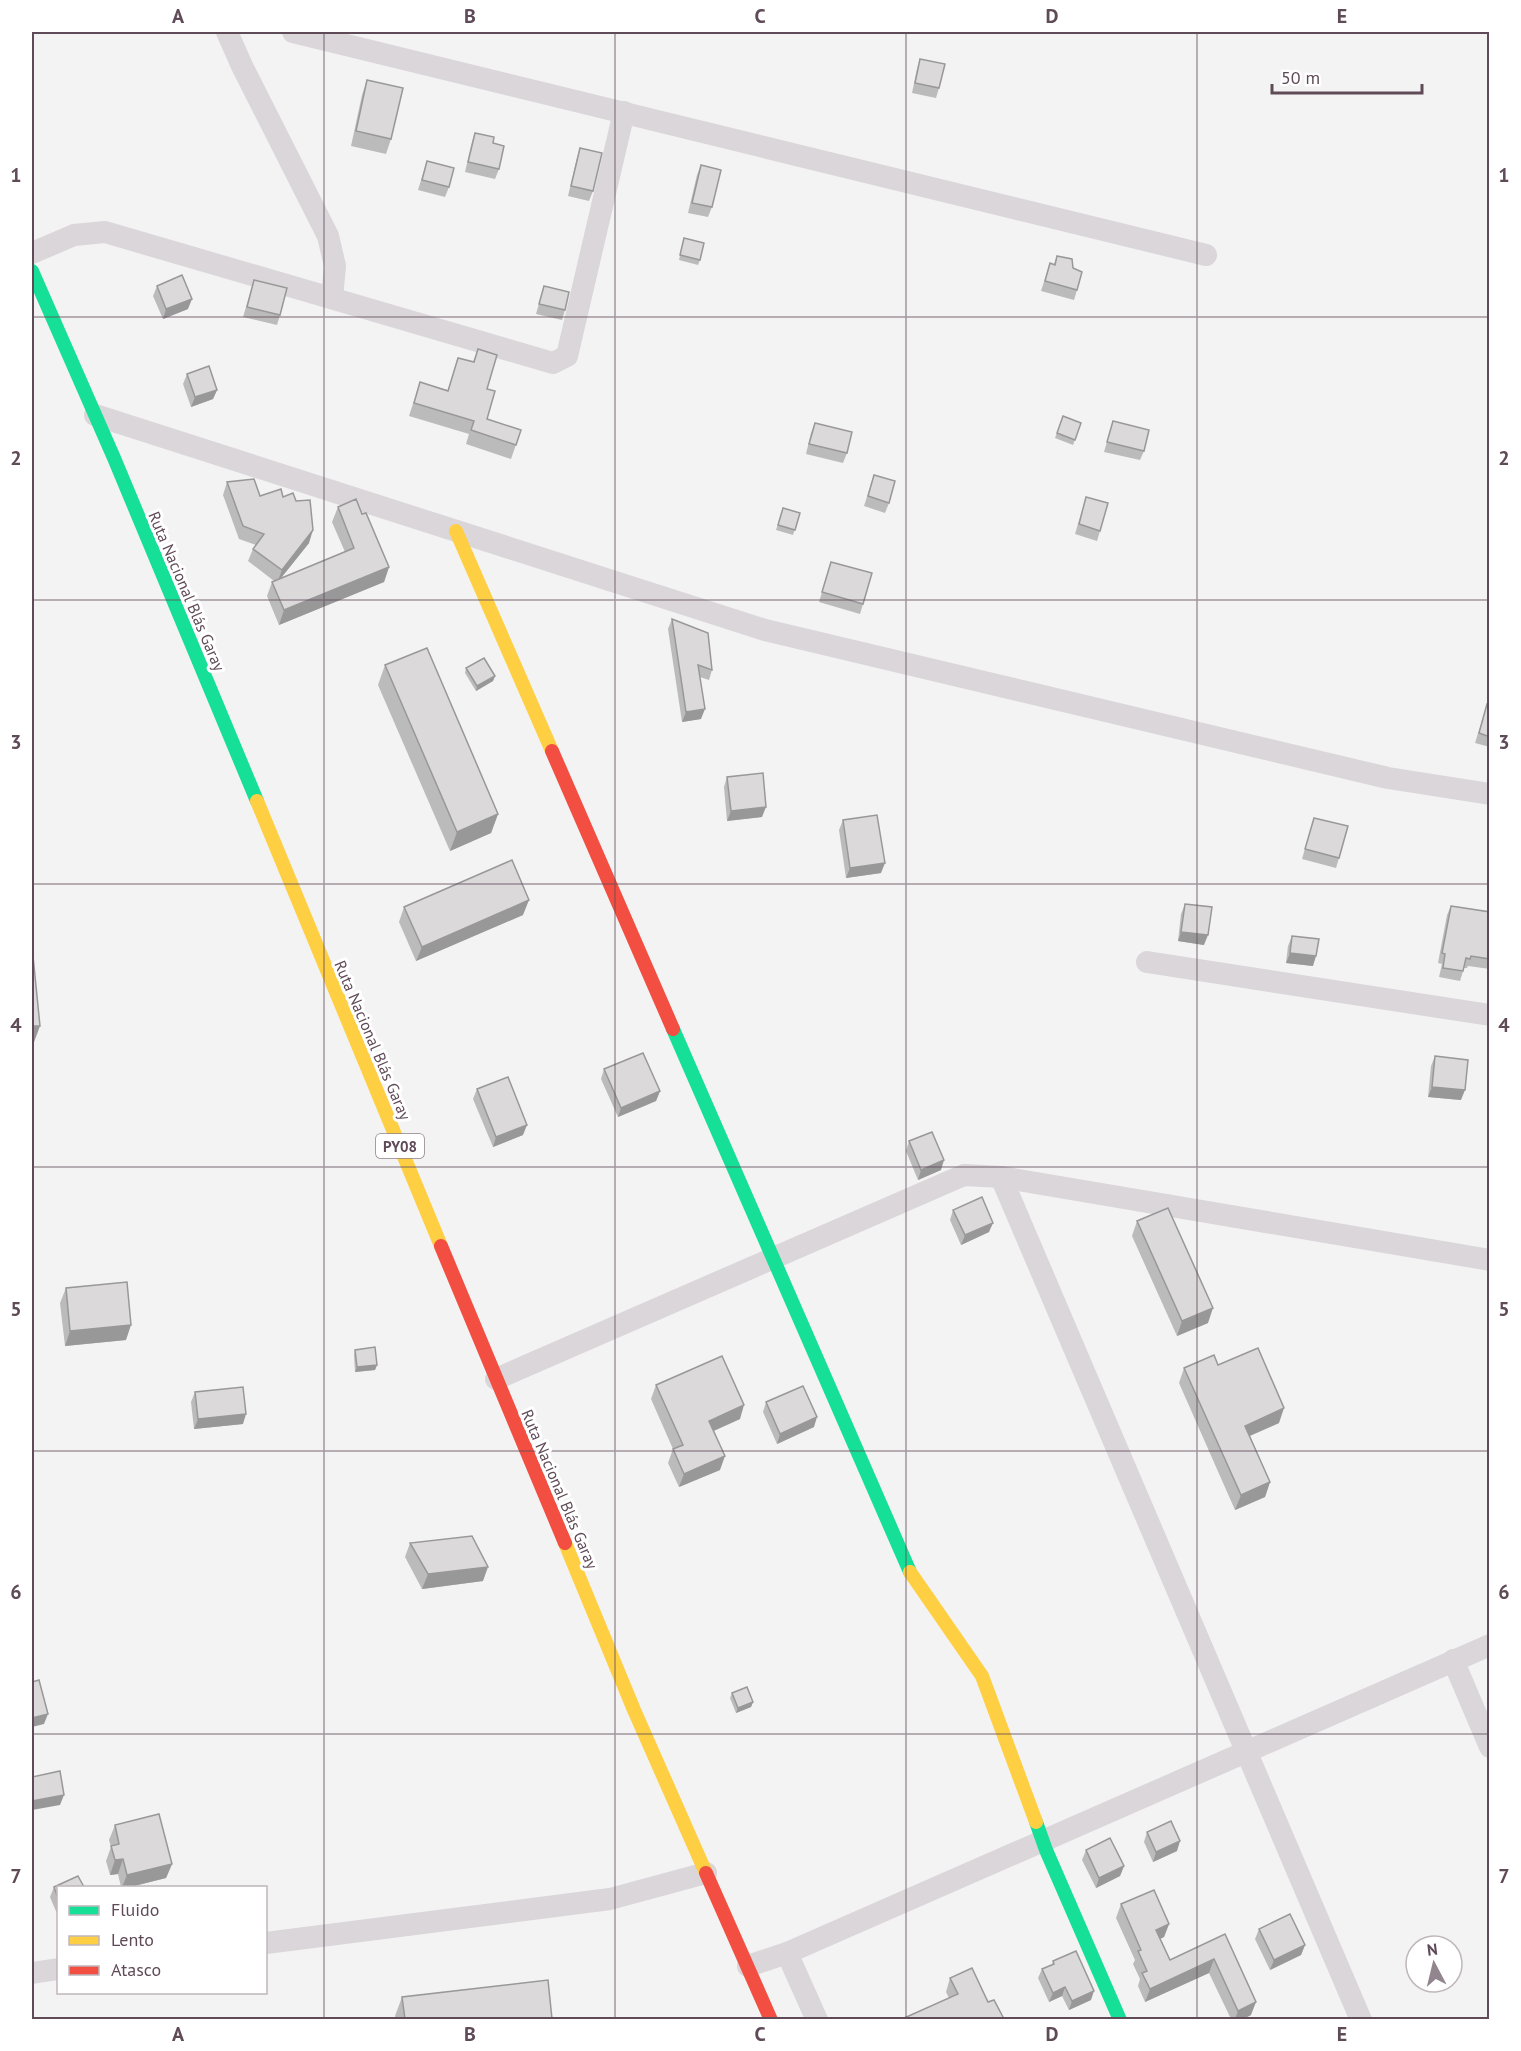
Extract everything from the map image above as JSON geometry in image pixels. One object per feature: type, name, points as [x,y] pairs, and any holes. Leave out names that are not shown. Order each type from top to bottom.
[{"type":"main road","name":"Ruta Nacional Blás Garay","points":[[32,271],[96,415],[629,1699],[771,2019]]},
{"type":"main road","points":[[456,531],[907,1567],[982,1676],[1043,1839],[1120,2019]]},
{"type":"street","points":[[227,32],[328,236],[335,266],[332,298]]},
{"type":"street","points":[[293,32],[1206,255]]},
{"type":"street","points":[[32,253],[74,235],[105,232],[554,363],[567,356],[624,112]]},
{"type":"street","points":[[96,415],[765,630],[1388,778],[1490,794]]},
{"type":"street","points":[[1147,962],[1490,1015]]},
{"type":"street","points":[[496,1378],[964,1175],[1001,1177],[1490,1260]]},
{"type":"street","points":[[1001,1177],[1360,2019]]},
{"type":"street","points":[[748,1966],[787,1953],[1490,1645]]},
{"type":"street","points":[[1453,1660],[1490,1748]]},
{"type":"street","points":[[267,1943],[610,1899],[706,1874]]},
{"type":"street","points":[[787,1953],[817,2019]]},
{"type":"street","points":[[32,1973],[57,1969]]},
{"type":"building","points":[[920,59],[945,64],[939,88],[915,83]]},
{"type":"building","points":[[367,80],[403,88],[391,139],[356,131]]},
{"type":"building","points":[[475,133],[494,137],[493,143],[504,146],[499,169],[468,162]]},
{"type":"building","points":[[580,148],[602,153],[593,191],[571,186]]},
{"type":"building","points":[[427,161],[454,168],[449,187],[422,180]]},
{"type":"building","points":[[701,165],[721,170],[712,207],[692,203]]},
{"type":"building","points":[[684,238],[704,243],[700,260],[680,255]]},
{"type":"building","points":[[1057,256],[1072,259],[1073,268],[1082,272],[1077,290],[1045,281],[1050,263],[1055,265]]},
{"type":"building","points":[[182,275],[192,299],[166,309],[157,286]]},
{"type":"building","points":[[254,280],[287,288],[280,315],[247,307]]},
{"type":"building","points":[[544,286],[569,292],[565,310],[539,304]]},
{"type":"building","points":[[478,349],[497,355],[487,389],[495,391],[487,419],[521,430],[516,445],[471,430],[474,421],[414,403],[420,382],[448,391],[458,358],[474,362]]},
{"type":"building","points":[[209,366],[217,390],[195,397],[187,374]]},
{"type":"building","points":[[1063,416],[1081,423],[1075,440],[1057,433]]},
{"type":"building","points":[[1113,421],[1149,430],[1144,451],[1107,442]]},
{"type":"building","points":[[815,423],[852,432],[847,453],[809,444]]},
{"type":"building","points":[[874,475],[895,481],[889,503],[868,496]]},
{"type":"building","points":[[254,479],[260,496],[281,489],[283,497],[293,493],[296,501],[310,500],[313,530],[282,570],[253,549],[264,534],[243,526],[227,482]]},
{"type":"building","points":[[1086,497],[1108,503],[1100,531],[1079,524]]},
{"type":"building","points":[[356,499],[362,514],[366,513],[389,567],[284,610],[272,582],[354,548],[338,507]]},
{"type":"building","points":[[783,508],[800,513],[795,530],[778,525]]},
{"type":"building","points":[[831,562],[872,573],[863,604],[822,592]]},
{"type":"building","points":[[672,619],[708,633],[712,670],[698,665],[705,709],[686,712]]},
{"type":"building","points":[[427,648],[498,814],[457,832],[385,665]]},
{"type":"building","points":[[484,658],[495,676],[477,686],[466,668]]},
{"type":"building","points":[[1487,704],[1490,705],[1490,737],[1479,733]]},
{"type":"building","points":[[763,773],[766,807],[731,811],[727,777]]},
{"type":"building","points":[[877,815],[885,863],[850,868],[843,820]]},
{"type":"building","points":[[1314,818],[1348,826],[1339,858],[1305,849]]},
{"type":"building","points":[[512,860],[529,900],[422,947],[404,907]]},
{"type":"building","points":[[1185,904],[1212,907],[1208,935],[1181,932]]},
{"type":"building","points":[[1451,906],[1490,912],[1490,959],[1471,956],[1470,959],[1466,958],[1463,971],[1443,968],[1445,954],[1442,953]]},
{"type":"building","points":[[1292,936],[1319,939],[1316,956],[1290,953]]},
{"type":"building","points":[[32,946],[40,1026],[32,1026]]},
{"type":"building","points":[[643,1053],[660,1091],[621,1108],[604,1069]]},
{"type":"building","points":[[1435,1056],[1468,1060],[1465,1090],[1432,1087]]},
{"type":"building","points":[[508,1077],[527,1125],[496,1137],[477,1089]]},
{"type":"building","points":[[932,1132],[944,1160],[921,1170],[909,1141]]},
{"type":"building","points":[[982,1197],[993,1223],[965,1235],[953,1210]]},
{"type":"building","points":[[1168,1208],[1213,1308],[1182,1321],[1137,1221]]},
{"type":"building","points":[[127,1282],[131,1325],[70,1331],[66,1288]]},
{"type":"building","points":[[375,1347],[377,1365],[357,1367],[355,1350]]},
{"type":"building","points":[[1258,1348],[1284,1408],[1245,1426],[1270,1482],[1241,1495],[1184,1368],[1214,1355],[1218,1365]]},
{"type":"building","points":[[722,1356],[744,1405],[709,1421],[725,1456],[684,1474],[673,1449],[683,1445],[656,1385]]},
{"type":"building","points":[[803,1386],[817,1417],[780,1434],[766,1402]]},
{"type":"building","points":[[243,1387],[246,1414],[198,1419],[195,1392]]},
{"type":"building","points":[[472,1536],[488,1567],[428,1574],[410,1543]]},
{"type":"building","points":[[39,1680],[48,1714],[32,1718],[32,1682]]},
{"type":"building","points":[[747,1687],[753,1702],[738,1708],[732,1693]]},
{"type":"building","points":[[60,1771],[64,1795],[32,1801],[32,1777]]},
{"type":"building","points":[[159,1814],[172,1864],[127,1875],[123,1859],[115,1860],[111,1846],[119,1844],[115,1825]]},
{"type":"building","points":[[1171,1821],[1180,1841],[1156,1852],[1147,1832]]},
{"type":"building","points":[[1110,1838],[1124,1866],[1099,1878],[1086,1850]]},
{"type":"building","points":[[78,1876],[83,1886],[57,1886],[57,1895],[54,1887]]},
{"type":"building","points":[[1154,1890],[1169,1924],[1156,1930],[1170,1960],[1225,1934],[1256,2002],[1238,2011],[1214,1959],[1150,1989],[1142,1973],[1147,1971],[1138,1951],[1141,1950],[1121,1904]]},
{"type":"building","points":[[1290,1914],[1305,1945],[1274,1960],[1259,1929]]},
{"type":"building","points":[[1076,1951],[1094,1991],[1072,2001],[1065,1987],[1053,1993],[1042,1969],[1054,1964],[1053,1961]]},
{"type":"building","points":[[972,1968],[988,2002],[994,2000],[1004,2019],[902,2019],[958,1994],[950,1978]]},
{"type":"building","points":[[548,1980],[552,2019],[405,2019],[402,1997]]},
{"type":"traffic: fast","points":[[32,271],[114,458],[257,801]]},
{"type":"traffic: fast","points":[[673,1029],[910,1572]]},
{"type":"traffic: fast","points":[[1036,1822],[1120,2020]]},
{"type":"traffic: slow","points":[[456,531],[552,751]]},
{"type":"traffic: slow","points":[[257,801],[441,1246]]},
{"type":"traffic: slow","points":[[565,1543],[634,1710],[706,1873]]},
{"type":"traffic: slow","points":[[910,1572],[982,1676],[1036,1822]]},
{"type":"traffic: jam","points":[[552,751],[673,1029]]},
{"type":"traffic: jam","points":[[441,1246],[565,1543]]},
{"type":"traffic: jam","points":[[706,1873],[771,2020]]}]
